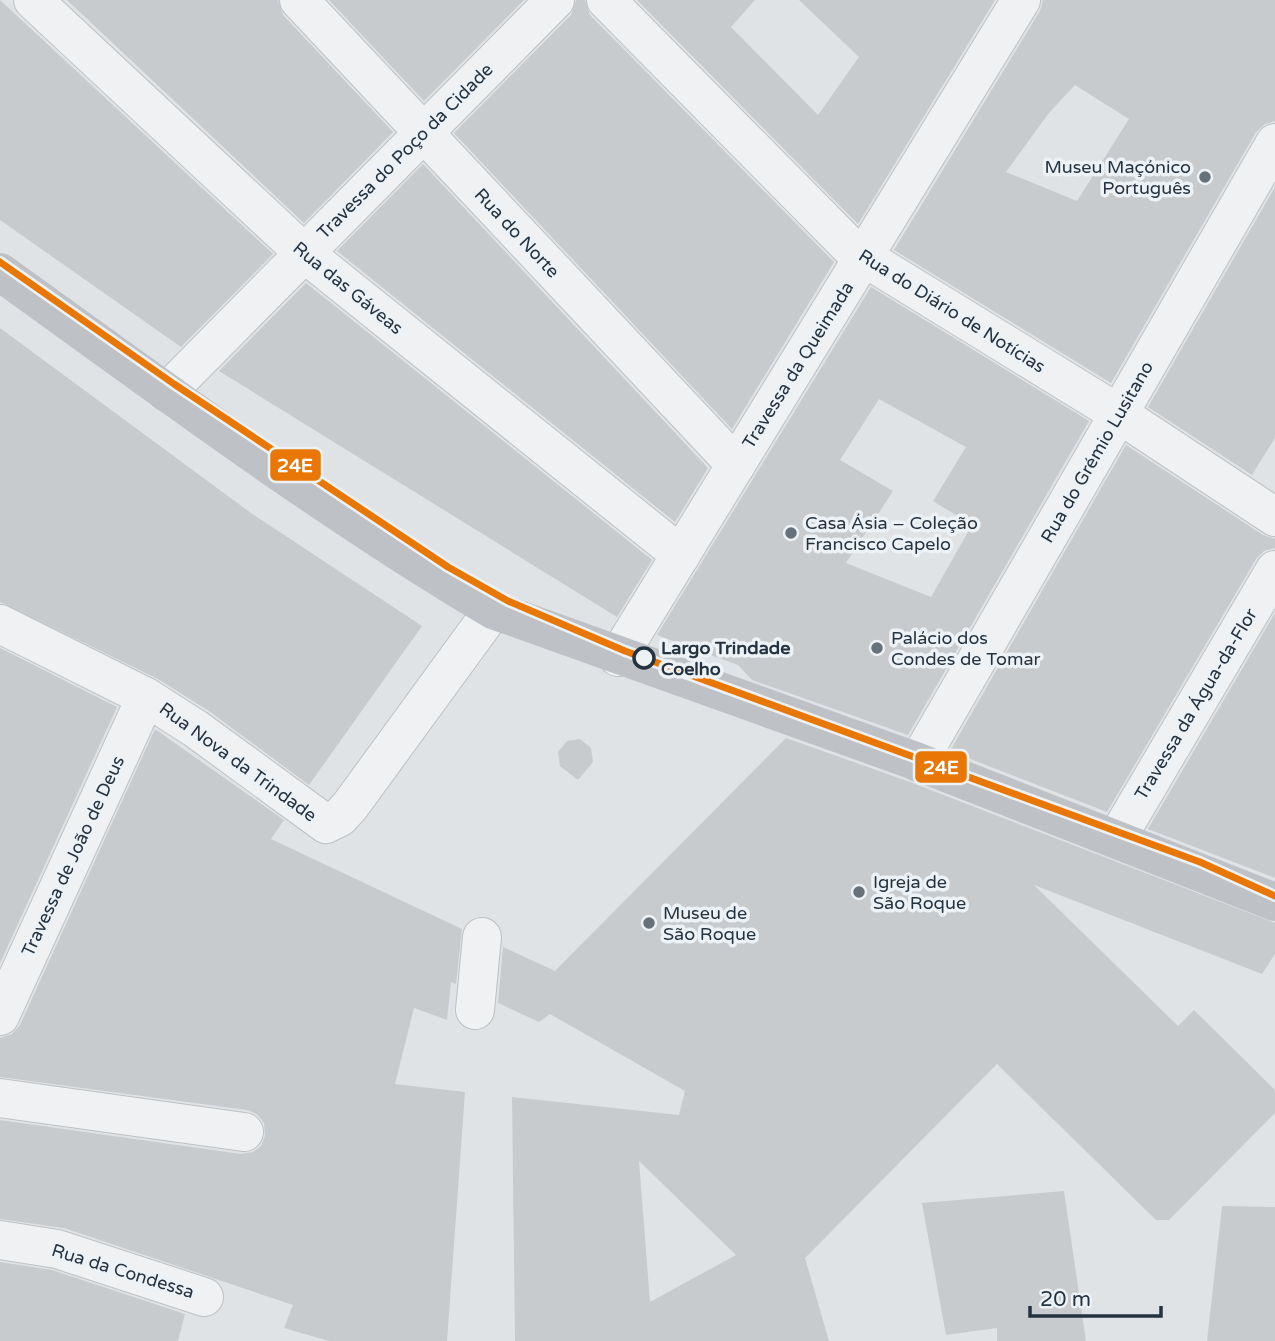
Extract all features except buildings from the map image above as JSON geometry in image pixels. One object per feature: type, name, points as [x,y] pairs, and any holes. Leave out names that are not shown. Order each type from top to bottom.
[{"type":"main road","points":[[0,272],[167,392],[440,578],[493,610],[618,657],[918,762],[1275,902]]},
{"type":"street","name":"Rua do Norte","points":[[299,0],[736,465]]},
{"type":"street","name":"Travessa do Poço da Cidade","points":[[167,392],[555,0]]},
{"type":"street","name":"Rua do Diário de Notícias","points":[[606,0],[854,251],[1119,414],[1275,517]]},
{"type":"street","name":"Rua das Gáveas","points":[[43,3],[303,253],[681,555]]},
{"type":"street","name":"Travessa da Queimada","points":[[618,657],[864,258],[1011,5]]},
{"type":"street","name":"Rua do Grémio Lusitano","points":[[918,762],[1275,143]]},
{"type":"street","name":"Travessa da Água-da-Flor","points":[[1117,838],[1275,570]]},
{"type":"street","name":"Rua Nova da Trindade","points":[[0,624],[146,697],[196,729],[326,824],[340,817],[350,806],[493,610]]},
{"type":"street","name":"Travessa de João de Deus","points":[[0,1016],[146,697]]},
{"type":"street","points":[[475,1010],[482,937]]},
{"type":"street","points":[[0,1098],[244,1132]]},
{"type":"street","name":"Rua da Condessa","points":[[0,1240],[57,1249],[204,1297]]},
{"type":"transit line","name":"24E","points":[[0,262],[174,384],[448,567],[508,601],[625,651],[1200,862],[1275,896]]},
{"type":"place","name":"Museu Maçónico Português","points":[[1205,177]]},
{"type":"place","name":"Casa Ásia – Coleção Francisco Capelo","points":[[791,533]]},
{"type":"place","name":"Palácio dos Condes de Tomar","points":[[877,648]]},
{"type":"place","name":"Largo Trindade Coelho","points":[[644,658]]},
{"type":"place","name":"Igreja de São Roque","points":[[859,892]]},
{"type":"place","name":"Museu de São Roque","points":[[649,923]]}]
